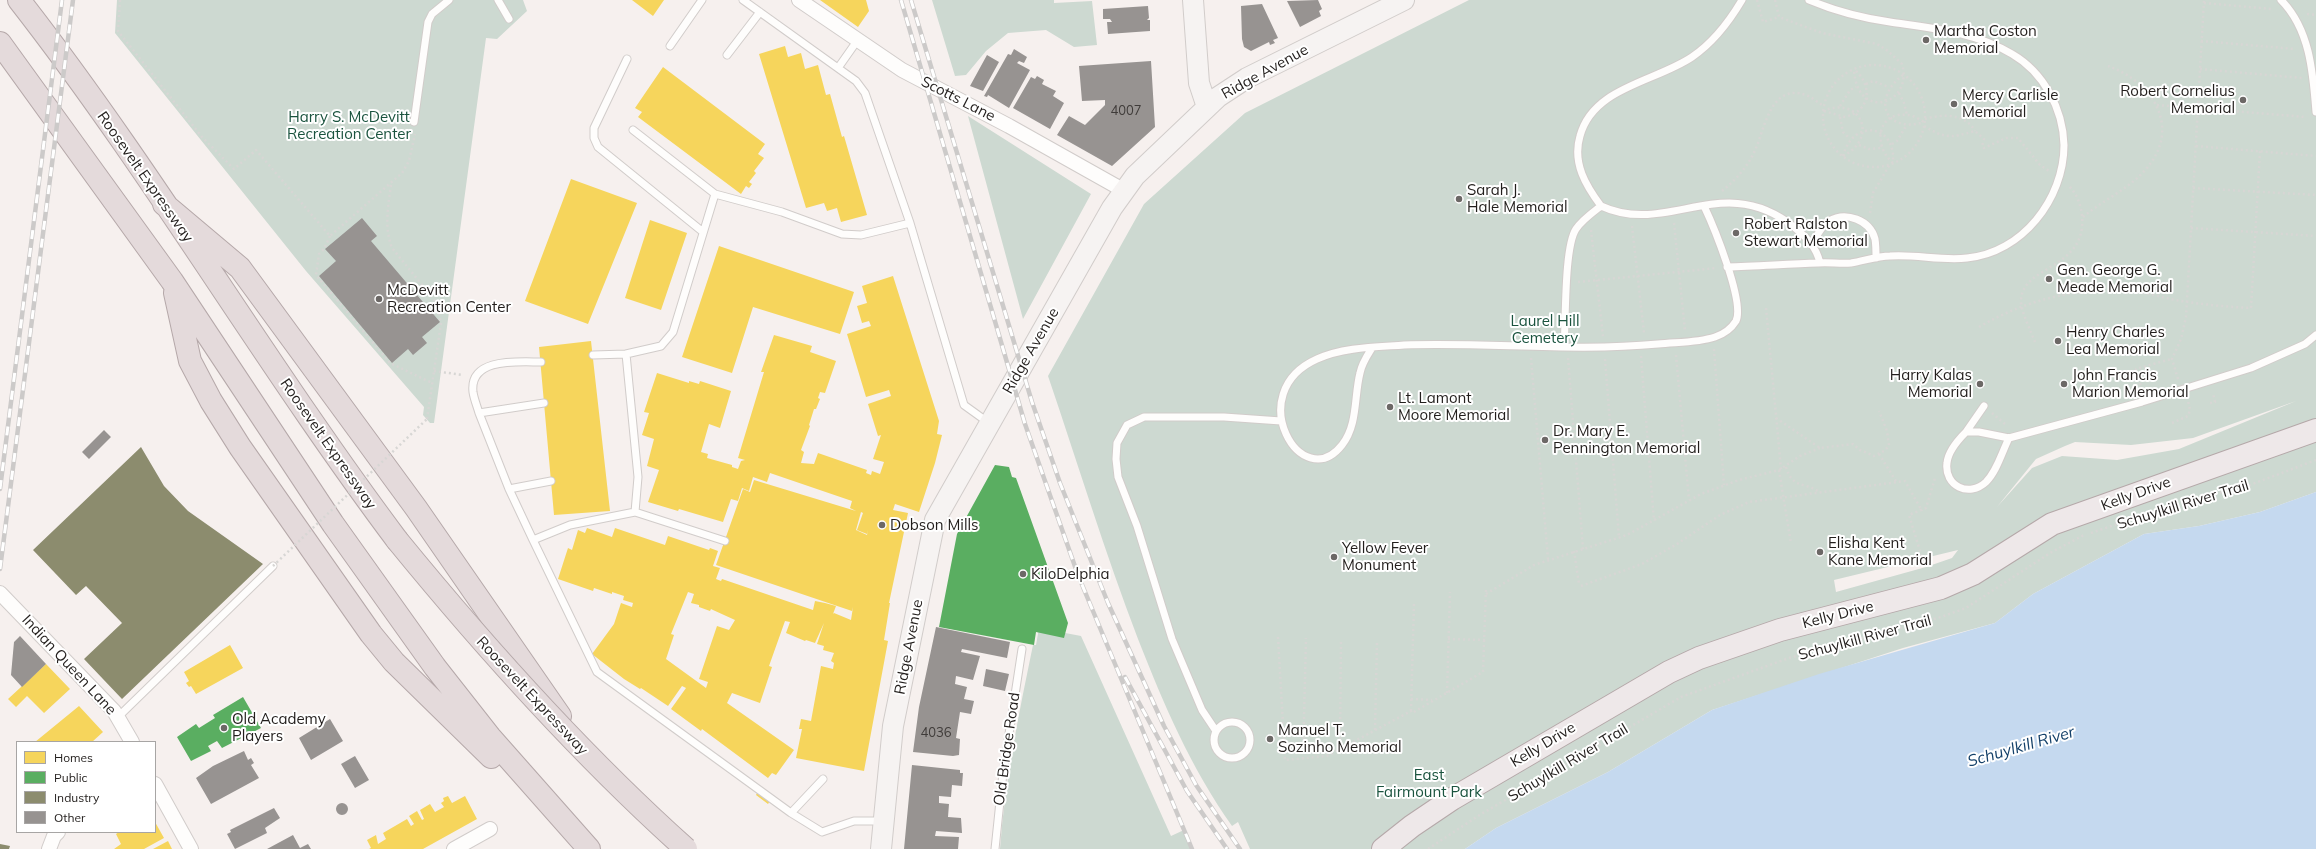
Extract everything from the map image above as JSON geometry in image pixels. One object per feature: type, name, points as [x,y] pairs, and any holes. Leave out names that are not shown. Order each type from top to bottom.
[{"type":"highway","name":"Roosevelt Expressway","points":[[19,0],[50,39],[297,401],[397,540],[464,621],[533,699],[599,767],[686,849]]},
{"type":"highway","points":[[0,42],[172,281],[382,594],[490,737],[588,849]]},
{"type":"highway","points":[[164,204],[240,268],[416,508],[559,713],[592,756],[677,849]]},
{"type":"highway","points":[[172,281],[190,361],[211,401],[240,448],[371,634],[394,662],[425,693],[588,849]]},
{"type":"main road","points":[[1193,0],[1199,83],[1207,107]]},
{"type":"main road","name":"Ridge Avenue","points":[[881,849],[893,726],[935,520],[1123,190],[1135,176],[1224,92],[1247,78],[1404,0]]},
{"type":"main road","name":"Kelly Drive","points":[[1383,849],[1412,826],[1452,799],[1643,686],[1681,666],[1780,630],[1941,588],[1972,574],[2052,524],[2316,430]]},
{"type":"street","name":"Scotts Lane","points":[[799,0],[857,41],[902,70],[1009,126],[1123,190]]},
{"type":"street","name":"Indian Queen Lane","points":[[0,593],[118,717],[131,741]]},
{"type":"street","points":[[156,786],[191,849]]},
{"type":"street","points":[[454,849],[490,829]]},
{"type":"street","points":[[49,849],[54,836],[57,833]]},
{"type":"lane","points":[[414,122],[428,22],[432,14],[449,0]]},
{"type":"lane","points":[[498,0],[509,19]]},
{"type":"lane","points":[[670,46],[702,0]]},
{"type":"lane","points":[[743,0],[856,81],[865,93],[900,201],[910,223],[964,405],[989,423]]},
{"type":"lane","points":[[1742,0],[1719,34],[1703,49],[1667,71],[1615,94],[1593,110],[1588,116],[1579,140],[1578,163],[1585,182],[1601,206],[1616,212],[1632,214],[1673,211],[1714,203],[1738,202],[1761,207],[1783,218],[1812,244],[1820,263]]},
{"type":"lane","points":[[1727,267],[1852,263],[1876,258],[1899,256],[1967,258],[1997,250],[2017,238],[2035,221],[2050,199],[2060,178],[2064,141],[2056,106],[2044,85],[2021,59],[2002,48],[1978,39],[1950,32],[1852,14],[1809,0]]},
{"type":"lane","points":[[2281,0],[2291,11],[2300,27],[2308,50],[2313,79],[2316,112]]},
{"type":"lane","points":[[727,55],[760,12]]},
{"type":"lane","points":[[838,68],[857,41]]},
{"type":"lane","points":[[627,59],[594,128],[596,143],[608,157],[703,232]]},
{"type":"lane","points":[[633,130],[715,194],[782,212],[842,234],[861,234],[910,223]]},
{"type":"lane","points":[[593,355],[626,354],[661,346],[673,332],[715,194]]},
{"type":"lane","points":[[1566,346],[1568,260],[1572,237],[1576,230],[1590,215],[1601,206]]},
{"type":"lane","points":[[1372,348],[1360,374],[1350,431],[1337,450],[1318,459],[1304,455],[1298,451],[1286,438],[1280,421],[1281,404],[1285,387],[1304,367],[1326,356],[1372,348],[1428,344],[1604,347],[1643,345],[1714,338],[1728,330],[1736,320],[1738,313],[1727,267],[1717,235],[1704,206]]},
{"type":"lane","points":[[1812,244],[1824,226],[1837,218],[1855,218],[1868,225],[1875,239],[1876,258]]},
{"type":"lane","points":[[1966,432],[1979,432],[2009,438],[2236,374],[2304,344],[2316,335]]},
{"type":"lane","points":[[626,354],[638,477],[635,512]]},
{"type":"lane","points":[[540,362],[494,363],[477,374],[472,391],[479,413],[509,489],[597,672],[791,813],[822,832],[854,821],[884,821]]},
{"type":"lane","points":[[479,413],[544,403]]},
{"type":"lane","points":[[1984,406],[1954,447],[1946,464],[1948,476],[1954,486],[1964,489],[1980,486],[1992,473],[2009,438]]},
{"type":"lane","points":[[1216,731],[1224,723],[1230,722],[1241,724],[1249,732],[1250,743],[1248,749],[1240,756],[1234,758],[1223,755],[1219,752],[1214,742],[1216,731],[1202,710],[1172,639],[1137,526],[1118,476],[1116,459],[1117,443],[1123,430],[1132,422],[1151,416],[1246,418],[1280,421]]},
{"type":"lane","points":[[509,489],[551,481]]},
{"type":"lane","points":[[533,540],[570,525],[635,512],[725,541]]},
{"type":"lane","points":[[118,717],[273,566]]},
{"type":"lane","name":"Old Bridge Road","points":[[995,849],[1003,773],[1022,649]]},
{"type":"lane","points":[[791,813],[823,779]]},
{"type":"path","points":[[120,0],[118,31],[202,137],[234,169],[256,150],[330,236]]},
{"type":"path","points":[[1757,0],[1763,22],[1779,17],[1822,33],[1877,44],[1888,51],[1902,64],[1904,81],[1899,92],[1884,102],[1867,99],[1856,87],[1854,69]]},
{"type":"path","points":[[1775,0],[1779,17]]},
{"type":"path","points":[[2178,380],[2172,359],[2183,333],[2187,302],[2204,2],[2316,15]]},
{"type":"path","points":[[2202,41],[2308,50]]},
{"type":"path","points":[[1864,66],[1885,66],[1904,75],[1920,94],[1924,121],[1924,126],[1913,148],[1893,163],[1876,167],[1862,166],[1843,156],[1829,141],[1824,126],[1823,111],[1831,88],[1838,80],[1854,69],[1864,66]]},
{"type":"path","points":[[2082,218],[2105,199],[2136,180],[2153,160],[2158,149],[2162,126],[2157,105],[2144,87],[2133,78],[2108,66]]},
{"type":"path","points":[[1823,111],[1840,117],[1856,114],[1867,99],[1866,84],[1860,74],[1854,69]]},
{"type":"path","points":[[2200,69],[2313,79]]},
{"type":"path","points":[[1904,75],[1890,87],[1884,102],[1892,118],[1906,126],[1935,116],[1961,118],[1971,124],[1975,131],[1984,139],[1982,146],[1984,148],[2006,138],[2018,138],[2040,165],[2060,178],[2075,193],[2082,218],[2081,233],[2076,246],[2062,261],[2038,274],[2028,284],[2022,294],[2022,306],[2035,342]]},
{"type":"path","points":[[1866,84],[1873,81],[1890,87]]},
{"type":"path","points":[[1823,111],[1840,106],[1850,90],[1856,87]]},
{"type":"path","points":[[1899,92],[1907,115]]},
{"type":"path","points":[[1714,203],[1718,194],[1735,179],[1750,161],[1756,149],[1766,116],[1775,102],[1787,96],[1800,94],[1807,95],[1824,106]]},
{"type":"path","points":[[2157,105],[2308,117]]},
{"type":"path","points":[[1840,106],[1856,114],[1863,130],[1859,145],[1843,156]]},
{"type":"path","points":[[1893,163],[1881,148],[1880,133],[1892,118],[1907,115],[1924,121]]},
{"type":"path","points":[[1840,117],[1843,132],[1850,139]]},
{"type":"path","points":[[414,122],[415,134],[409,161],[402,173],[391,185],[330,236],[324,249],[319,254],[316,275],[390,363],[432,383]]},
{"type":"path","points":[[1892,144],[1900,137],[1906,126]]},
{"type":"path","points":[[1924,126],[1936,135],[1948,136],[1975,131]]},
{"type":"path","points":[[1843,156],[1850,139],[1863,130],[1880,133],[1892,144],[1893,163]]},
{"type":"path","points":[[1859,145],[1869,149],[1881,148]]},
{"type":"path","points":[[2196,146],[2316,156]]},
{"type":"path","points":[[1979,327],[2022,306],[2052,297],[2101,290],[2136,292],[2187,302],[2251,308],[2260,151]]},
{"type":"path","points":[[1868,225],[1873,193],[1890,164]]},
{"type":"path","points":[[273,566],[427,419],[442,323],[436,302],[392,248],[389,241],[387,216],[391,185]]},
{"type":"path","points":[[2193,188],[2316,195]]},
{"type":"path","points":[[1673,211],[1686,341]]},
{"type":"path","points":[[1632,214],[1643,345],[1654,521]]},
{"type":"path","points":[[1590,215],[1604,347],[1619,538]]},
{"type":"path","points":[[2191,228],[2316,236]]},
{"type":"path","points":[[1567,283],[1727,267]]},
{"type":"path","points":[[1766,308],[1780,470],[1791,544]]},
{"type":"path","points":[[1714,338],[1724,484]]},
{"type":"path","points":[[1675,342],[1689,500]]},
{"type":"path","points":[[1530,346],[1548,559]]},
{"type":"path","points":[[1566,346],[1583,549]]},
{"type":"path","points":[[2142,390],[2136,369],[2172,359]]},
{"type":"path","points":[[434,371],[462,375]]},
{"type":"path","points":[[2172,423],[2188,416],[2190,410],[2187,396]]},
{"type":"path","points":[[2210,403],[2215,402],[2214,400]]},
{"type":"path","points":[[1984,406],[2018,435]]},
{"type":"path","points":[[1486,594],[1523,570],[1548,559],[1619,538],[1654,521],[1689,500],[1724,484],[1780,470],[1800,456],[1820,448],[1853,444],[1866,453],[1879,454],[1887,448],[1889,442],[1885,424],[1879,411]]},
{"type":"path","points":[[1776,418],[1820,448]]},
{"type":"path","points":[[1879,454],[1897,482]]},
{"type":"path","name":"Schuylkill River Trail","points":[[1428,849],[1478,816],[1681,697],[1789,658],[1941,618],[1966,608],[2050,553],[2083,536],[2172,505],[2250,485],[2316,460]]},
{"type":"path","points":[[1923,561],[1909,515],[1922,511],[1926,508],[1936,481],[1937,467],[1946,464]]},
{"type":"path","points":[[1786,467],[1790,477],[1797,484],[1818,491]]},
{"type":"path","points":[[1574,551],[1580,585],[1642,564],[1728,510],[1754,501],[1818,491],[1905,481],[1922,511]]},
{"type":"path","points":[[1278,637],[1285,760],[1323,757],[1411,711],[1412,713],[1483,672],[1486,588]]},
{"type":"path","points":[[1447,693],[1450,592]]},
{"type":"path","points":[[1411,711],[1414,602]]},
{"type":"path","points":[[1303,759],[1306,638]]},
{"type":"path","points":[[1340,749],[1341,639]]},
{"type":"path","points":[[1448,639],[1485,640]]},
{"type":"path","points":[[1375,730],[1377,640]]},
{"type":"path","points":[[1411,698],[1433,700]]},
{"type":"green space","name":"Harry S. McDevitt Recreation Center","points":[[117,0],[523,0],[527,11],[497,39],[486,38],[434,423],[430,423],[423,415],[424,407],[306,271],[115,33]]},
{"type":"green space","points":[[932,0],[1054,0],[1054,3],[1092,1],[1097,45],[1074,47],[1046,30],[1008,33],[986,51],[966,75],[955,76]]},
{"type":"green space","name":"Laurel Hill Cemetery","points":[[1469,0],[2316,0],[2316,492],[2260,512],[2199,526],[2144,534],[2033,594],[1995,623],[1903,648],[1712,710],[1608,772],[1496,828],[1465,849],[1250,849],[1238,822],[1232,826],[1217,804],[1191,759],[1168,712],[1138,639],[1114,574],[1048,376],[1144,204],[1245,113]],"holes":[[[2296,401],[2179,449],[2117,460],[2062,456],[2032,468],[1997,507],[2036,459],[2075,442],[2131,445],[2193,438]],[[1958,550],[1952,558],[1926,567],[1836,592],[1834,580]]]},
{"type":"green space","points":[[968,116],[1091,194],[1023,319]]},
{"type":"green space","points":[[1039,628],[1081,636],[1171,836],[1184,830],[1192,849],[1000,849],[1005,798],[1013,747],[1033,645],[1036,645]]},
{"type":"water","name":"Schuylkill River","points":[[2316,492],[2316,849],[1465,849],[1496,828],[1608,772],[1712,710],[1819,674],[1995,623],[2033,594],[2144,534],[2199,526],[2260,512]]},
{"type":"building: Homes","points":[[632,0],[664,0],[653,16]]},
{"type":"building: Homes","points":[[820,0],[866,0],[869,11],[858,27]]},
{"type":"building: Homes","points":[[785,46],[788,57],[801,53],[805,69],[818,65],[826,95],[830,94],[842,137],[844,136],[867,215],[841,222],[837,208],[827,211],[824,203],[806,208],[759,54]]},
{"type":"building: Homes","points":[[663,67],[765,144],[758,154],[764,158],[754,171],[756,173],[749,182],[752,184],[749,188],[746,186],[741,194],[638,117],[642,112],[635,108]]},
{"type":"building: Homes","points":[[571,179],[637,203],[588,324],[525,301]]},
{"type":"building: Homes","points":[[650,220],[687,233],[661,310],[625,298]]},
{"type":"building: Homes","points":[[719,246],[854,292],[840,334],[753,307],[732,373],[682,357]]},
{"type":"building: Homes","name":"Dobson Mills","points":[[893,276],[939,421],[937,434],[942,435],[935,463],[919,512],[895,504],[893,510],[908,513],[889,603],[884,640],[888,641],[864,771],[796,758],[802,729],[799,729],[801,719],[811,721],[821,666],[833,669],[834,663],[831,661],[834,653],[823,650],[824,646],[817,644],[824,623],[815,643],[805,641],[786,633],[790,622],[785,621],[769,666],[772,667],[760,703],[732,693],[727,703],[794,750],[776,775],[772,773],[768,778],[702,729],[701,731],[671,709],[686,688],[682,686],[668,706],[641,688],[640,689],[624,679],[592,654],[614,624],[621,603],[632,607],[633,603],[623,600],[624,596],[612,592],[612,594],[594,588],[593,591],[558,579],[568,548],[572,550],[578,530],[585,533],[587,528],[612,537],[615,528],[665,545],[668,536],[709,550],[710,548],[718,551],[713,566],[720,568],[716,579],[721,581],[722,579],[813,610],[815,601],[836,606],[833,614],[834,613],[851,620],[853,607],[852,611],[716,565],[743,489],[750,492],[754,480],[856,511],[850,508],[852,501],[770,473],[767,482],[753,477],[749,491],[742,488],[738,501],[731,499],[723,522],[679,509],[678,511],[648,502],[659,470],[647,466],[654,439],[642,435],[649,413],[644,412],[657,373],[689,383],[689,381],[699,384],[700,381],[731,391],[720,428],[709,424],[701,452],[708,454],[707,458],[732,465],[732,467],[738,469],[741,461],[745,460],[738,458],[764,372],[761,372],[774,335],[812,346],[810,352],[836,361],[825,393],[820,392],[818,398],[820,399],[816,409],[814,409],[809,425],[810,426],[801,450],[804,452],[801,463],[814,464],[818,453],[867,470],[866,473],[871,475],[872,471],[880,474],[884,462],[873,459],[881,435],[878,436],[868,404],[891,396],[889,390],[866,397],[847,334],[871,326],[869,321],[862,323],[857,306],[867,303],[862,286]],"holes":[[[861,512],[863,513],[857,530],[867,534],[868,530],[867,535],[856,530]],[[688,592],[694,594],[691,603],[699,605],[699,607],[710,611],[711,609],[735,620],[729,630],[717,626],[699,679],[708,682],[706,688],[666,659],[674,635],[671,634]]]},
{"type":"building: Homes","points":[[591,341],[610,511],[554,515],[539,347]]},
{"type":"building: Homes","points":[[230,645],[243,668],[196,694],[191,686],[189,687],[186,683],[189,681],[184,672]]},
{"type":"building: Homes","points":[[46,664],[70,689],[44,713],[27,696],[16,707],[8,699]]},
{"type":"building: Homes","points":[[79,706],[103,732],[93,741],[36,741]]},
{"type":"building: Homes","points":[[759,789],[772,798],[768,804],[756,795]]},
{"type":"building: Homes","points":[[448,796],[452,803],[465,796],[477,819],[423,849],[369,849],[371,848],[367,840],[376,835],[378,844],[386,839],[383,833],[407,819],[411,826],[414,824],[409,816],[417,811],[422,820],[424,819],[420,810],[430,804],[435,812],[444,807],[441,803],[444,801],[443,798]]},
{"type":"building: Homes","points":[[156,824],[164,838],[144,849],[114,849],[121,844],[116,834],[156,833]]},
{"type":"building: Homes","points":[[168,841],[172,849],[153,849]]},
{"type":"building: Public","points":[[995,465],[1009,467],[1012,477],[1016,478],[1068,623],[1064,638],[1036,632],[1034,645],[939,627],[957,534]]},
{"type":"building: Public","points":[[243,697],[261,728],[222,748],[217,741],[208,746],[211,751],[191,761],[177,737],[196,724],[199,728],[215,718],[213,715]]},
{"type":"building: Industry","points":[[141,447],[164,486],[188,511],[263,564],[122,699],[84,659],[122,623],[86,586],[76,595],[33,550]]},
{"type":"building: Industry","points":[[0,844],[10,846],[9,849],[0,849]]},
{"type":"building: Other","points":[[1318,0],[1322,9],[1319,11],[1321,16],[1300,27],[1287,1]]},
{"type":"building: Other","points":[[1262,4],[1278,38],[1273,40],[1275,43],[1270,45],[1269,42],[1251,51],[1244,47],[1242,39],[1241,6]]},
{"type":"building: Other","points":[[1148,6],[1149,18],[1147,20],[1150,20],[1150,31],[1108,34],[1107,22],[1112,22],[1110,19],[1103,19],[1103,9]]},
{"type":"building: Other","points":[[1014,49],[1027,57],[1024,63],[1019,61],[1017,63],[1030,70],[1009,108],[988,95],[987,97],[984,96],[1008,54],[1011,55]]},
{"type":"building: Other","points":[[987,55],[999,62],[983,91],[970,86]]},
{"type":"building: Other","points":[[1151,61],[1155,127],[1112,166],[1057,135],[1069,116],[1085,125],[1105,105],[1105,100],[1082,101],[1079,66]]},
{"type":"building: Other","points":[[1037,76],[1044,80],[1042,84],[1056,91],[1053,96],[1064,103],[1050,129],[1013,108],[1031,77],[1035,79]]},
{"type":"building: Other","name":"McDevitt Recreation Center","points":[[362,218],[377,236],[371,241],[440,322],[422,337],[427,343],[413,355],[408,349],[392,363],[319,276],[336,261],[325,249]]},
{"type":"building: Other","points":[[104,430],[111,437],[89,459],[82,452]]},
{"type":"building: Other","points":[[936,627],[1010,642],[1007,658],[962,649],[961,652],[980,656],[973,680],[956,676],[955,684],[967,687],[964,699],[974,701],[971,714],[960,712],[956,738],[960,739],[959,755],[953,756],[913,752],[919,707]]},
{"type":"building: Other","points":[[20,636],[46,664],[22,687],[11,675],[14,642]]},
{"type":"building: Other","points":[[986,669],[1009,674],[1005,691],[983,686]]},
{"type":"building: Other","points":[[330,719],[343,741],[311,760],[299,738]]},
{"type":"building: Other","points":[[244,751],[248,760],[251,758],[254,763],[251,765],[259,778],[211,804],[196,778],[213,766]]},
{"type":"building: Other","points":[[355,756],[369,780],[355,788],[341,764]]},
{"type":"building: Other","points":[[912,765],[960,770],[960,773],[963,773],[962,786],[952,785],[951,797],[939,796],[939,803],[949,804],[948,817],[961,818],[962,833],[936,831],[935,836],[959,837],[958,849],[904,849]]},
{"type":"building: Other","points":[[340,803],[344,803],[348,809],[344,815],[340,815],[336,811],[336,807]]},
{"type":"building: Other","points":[[274,808],[280,818],[265,828],[267,833],[235,849],[227,834],[231,832],[230,830]]},
{"type":"building: Other","points":[[293,835],[300,848],[308,844],[311,849],[267,849]]},
{"type":"railway","points":[[0,489],[62,0]]},
{"type":"railway","points":[[0,569],[73,0]]},
{"type":"railway","points":[[901,0],[1025,424],[1078,575],[1192,849]]},
{"type":"railway","points":[[911,0],[1032,402],[1060,483],[1108,603],[1164,726],[1196,785],[1240,849]]},
{"type":"railway","points":[[1125,677],[1187,791],[1227,849]]},
{"type":"place","name":"Martha Coston Memorial","points":[[1926,40]]},
{"type":"place","name":"Robert Cornelius Memorial","points":[[2243,100]]},
{"type":"place","name":"Mercy Carlisle Memorial","points":[[1954,104]]},
{"type":"place","name":"Sarah J. Hale Memorial","points":[[1459,199]]},
{"type":"place","name":"Robert Ralston Stewart Memorial","points":[[1736,233]]},
{"type":"place","name":"Gen. George G. Meade Memorial","points":[[2049,279]]},
{"type":"place","name":"McDevitt Recreation Center","points":[[379,299]]},
{"type":"place","name":"Henry Charles Lea Memorial","points":[[2058,341]]},
{"type":"place","name":"Harry Kalas Memorial","points":[[1980,384]]},
{"type":"place","name":"John Francis Marion Memorial","points":[[2064,384]]},
{"type":"place","name":"Lt. Lamont Moore Memorial","points":[[1390,407]]},
{"type":"place","name":"Dr. Mary E. Pennington Memorial","points":[[1545,440]]},
{"type":"place","name":"Dobson Mills","points":[[882,525]]},
{"type":"place","name":"Elisha Kent Kane Memorial","points":[[1820,552]]},
{"type":"place","name":"Yellow Fever Monument","points":[[1334,557]]},
{"type":"place","name":"KiloDelphia","points":[[1023,574]]},
{"type":"place","name":"Old Academy Players","points":[[224,728]]},
{"type":"place","name":"Manuel T. Sozinho Memorial","points":[[1270,739]]},
{"type":"park label","name":"East Fairmount Park","points":[[1429,784]]}]
